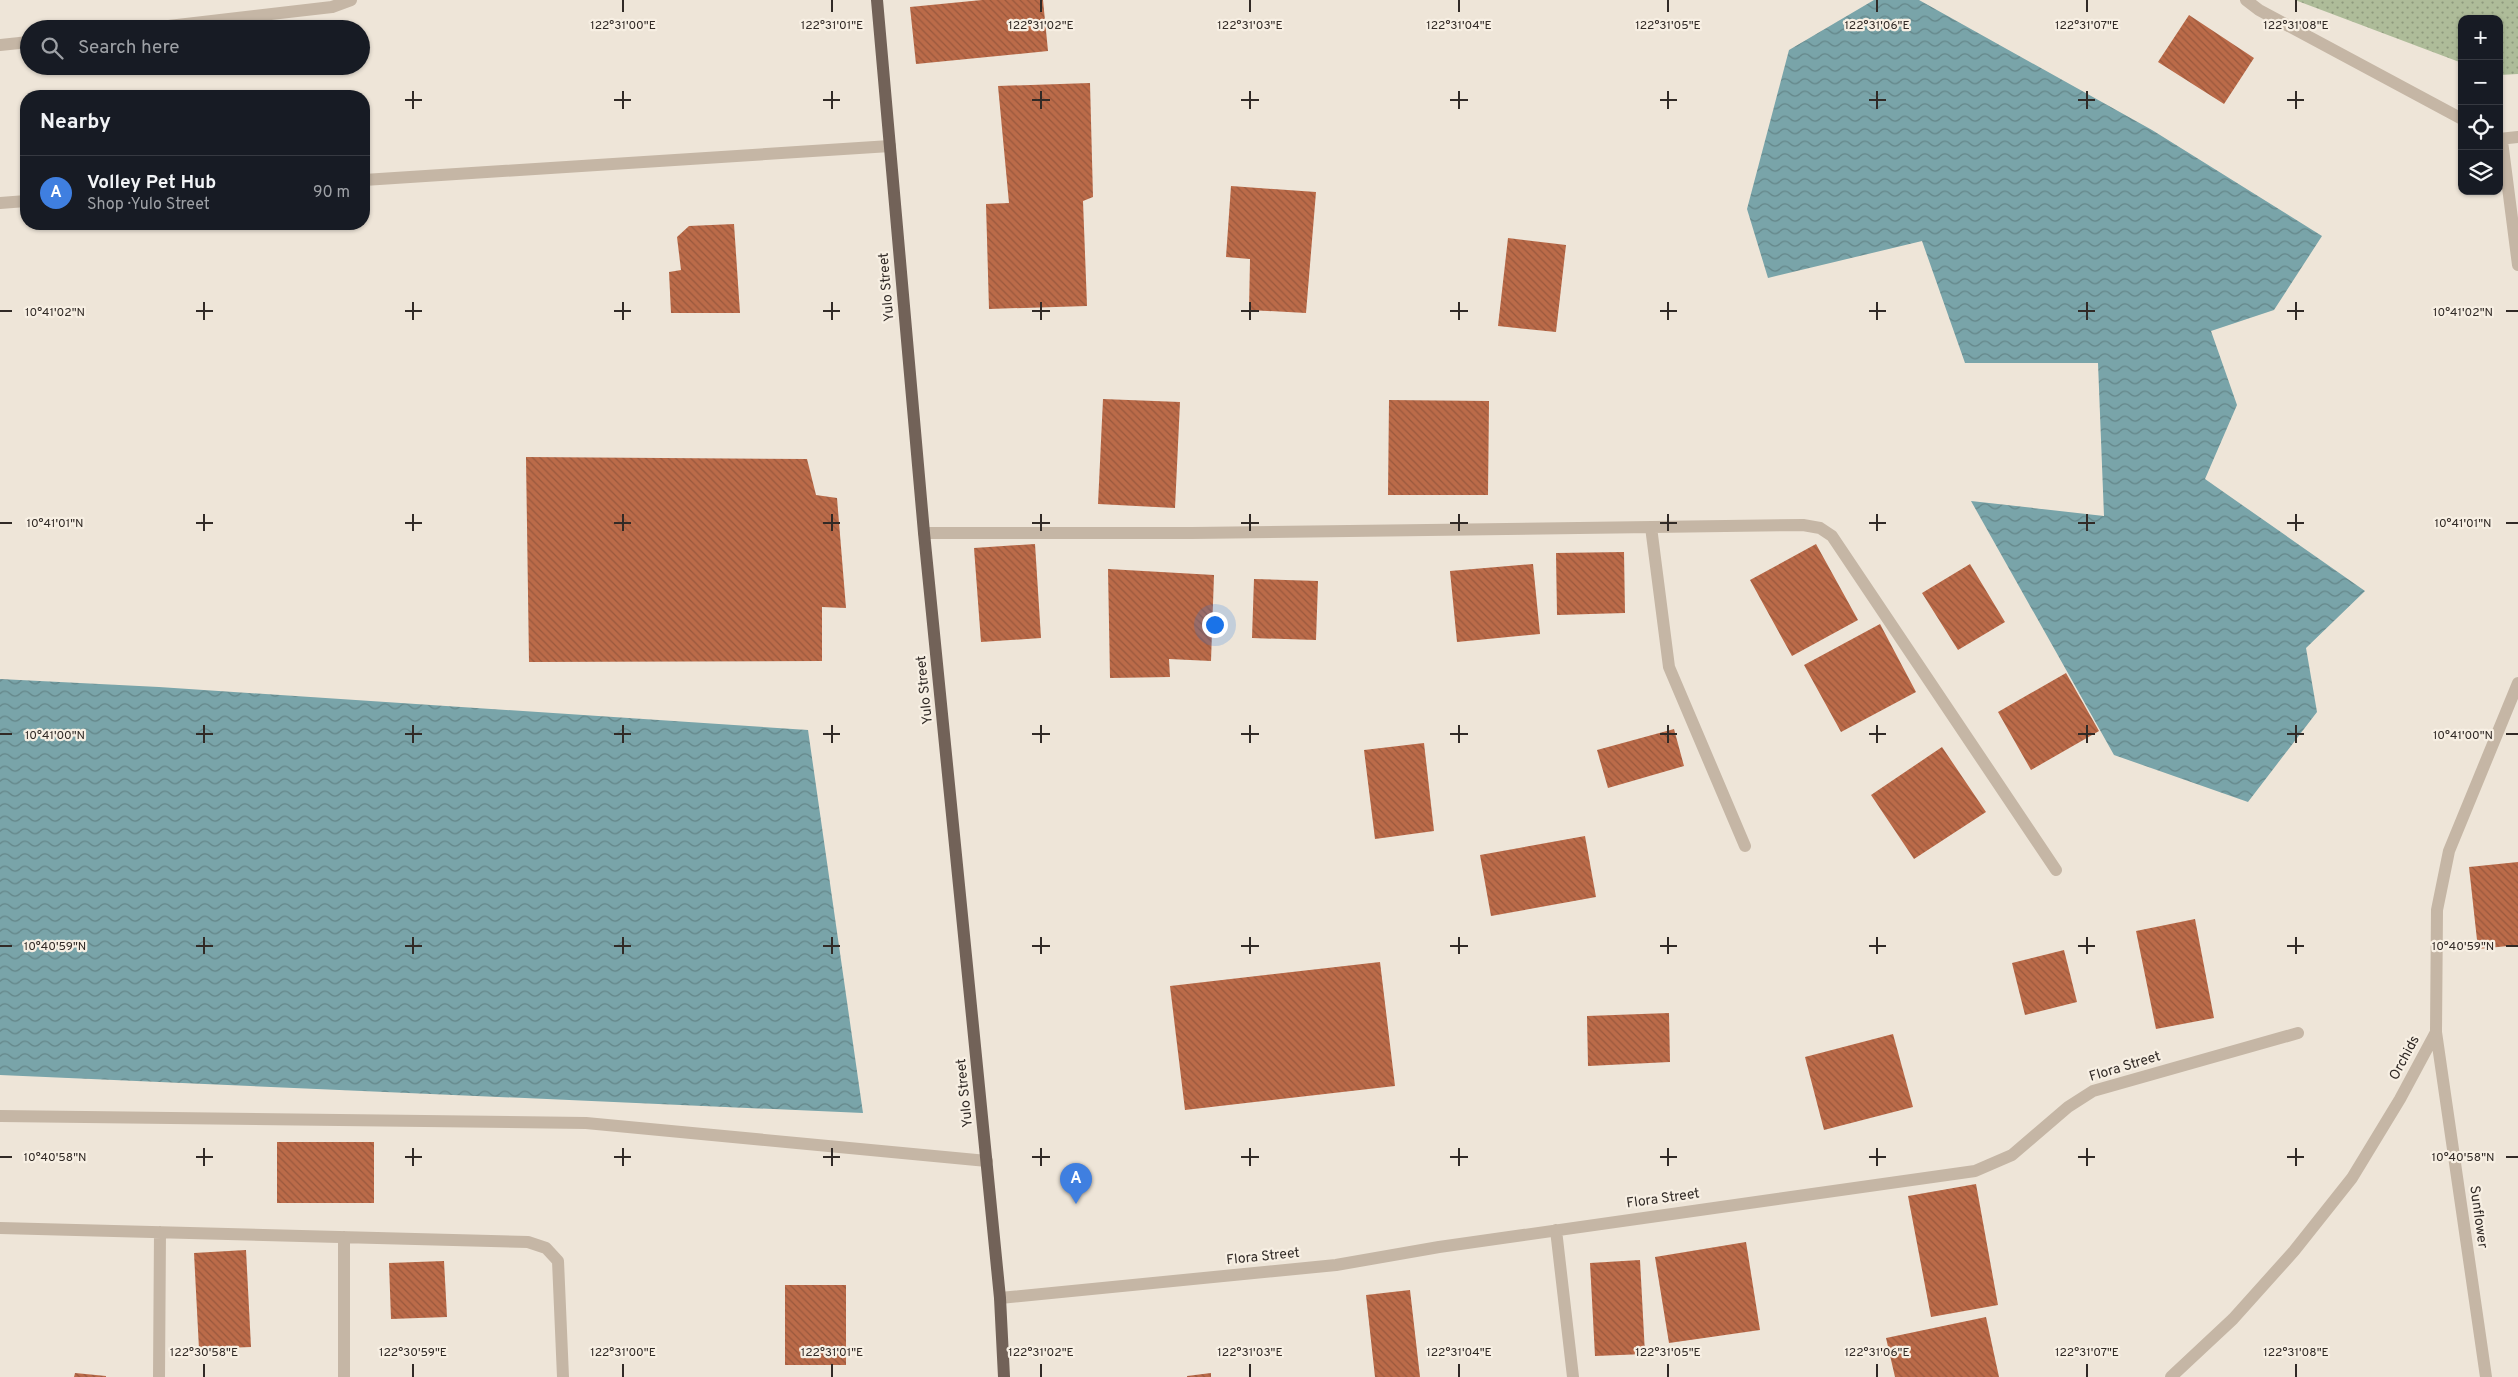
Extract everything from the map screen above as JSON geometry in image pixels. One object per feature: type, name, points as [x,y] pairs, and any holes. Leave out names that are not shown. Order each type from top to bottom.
[{"type":"main road","name":"Yulo Street","points":[[877,0],[924,533],[1000,1298],[1004,1377]]},
{"type":"street","points":[[220,20],[332,7],[351,0]]},
{"type":"street","points":[[2246,0],[2259,10],[2458,117]]},
{"type":"street","points":[[0,45],[20,43]]},
{"type":"street","points":[[2503,140],[2518,137]]},
{"type":"street","points":[[370,180],[890,146]]},
{"type":"street","points":[[2502,150],[2518,265]]},
{"type":"street","points":[[0,203],[20,201]]},
{"type":"street","points":[[924,533],[1192,533],[1803,525],[1820,528],[1832,536],[2056,870]]},
{"type":"street","points":[[1650,527],[1669,667],[1745,846]]},
{"type":"street","name":"Orchids","points":[[2170,1377],[2233,1319],[2294,1251],[2352,1178],[2400,1099],[2436,1032],[2437,910],[2449,851],[2512,713],[2518,683]]},
{"type":"street","name":"Sunflower","points":[[2436,1032],[2486,1377]]},
{"type":"street","name":"Flora Street","points":[[1000,1298],[1336,1265],[1439,1247],[1975,1171],[2012,1155],[2068,1107],[2093,1091],[2298,1033]]},
{"type":"street","points":[[0,1116],[586,1123],[986,1161]]},
{"type":"street","points":[[0,1228],[528,1242],[546,1248],[558,1261],[563,1377]]},
{"type":"street","points":[[1556,1230],[1573,1377]]},
{"type":"street","points":[[159,1377],[160,1232]]},
{"type":"street","points":[[344,1237],[344,1377]]},
{"type":"green space","points":[[2295,0],[2518,0],[2518,74],[2503,75],[2503,15],[2458,15],[2458,61]]},
{"type":"water","points":[[1874,0],[1919,0],[2152,130],[2322,236],[2274,310],[2211,331],[2237,405],[2205,479],[2365,591],[2306,648],[2317,712],[2248,802],[2114,755],[1971,501],[2104,516],[2098,363],[1965,363],[1922,241],[1768,278],[1747,209],[1789,50]]},
{"type":"water","points":[[0,679],[159,687],[808,730],[863,1113],[0,1075]]},
{"type":"building","points":[[982,0],[1043,0],[1048,51],[916,64],[910,7]]},
{"type":"building","points":[[2189,15],[2254,58],[2224,104],[2158,62]]},
{"type":"building","points":[[1090,83],[1093,197],[1083,201],[1087,306],[989,309],[986,204],[1009,203],[998,86]]},
{"type":"building","points":[[1231,186],[1316,192],[1306,313],[1249,310],[1250,259],[1226,257]]},
{"type":"building","points":[[734,224],[740,313],[671,313],[669,272],[681,270],[677,237],[689,226]]},
{"type":"building","points":[[1508,238],[1566,245],[1556,332],[1498,326]]},
{"type":"building","points":[[1103,399],[1180,402],[1175,508],[1098,504]]},
{"type":"building","points":[[1389,400],[1489,401],[1488,495],[1388,495]]},
{"type":"building","points":[[526,457],[807,459],[816,495],[837,498],[846,608],[822,607],[822,661],[529,662]]},
{"type":"building","points":[[1035,544],[1041,638],[981,642],[974,548]]},
{"type":"building","points":[[1816,544],[1858,620],[1792,656],[1750,580]]},
{"type":"building","points":[[1624,552],[1625,613],[1557,615],[1556,553]]},
{"type":"building","points":[[1533,564],[1540,634],[1457,642],[1450,571]]},
{"type":"building","points":[[1970,564],[2005,622],[1958,650],[1922,593]]},
{"type":"building","points":[[1108,569],[1214,575],[1211,661],[1169,659],[1170,677],[1110,678]]},
{"type":"building","points":[[1254,579],[1318,581],[1316,640],[1252,638]]},
{"type":"building","points":[[1880,624],[1916,692],[1841,732],[1804,665]]},
{"type":"building","points":[[2066,673],[2099,731],[2031,770],[1998,712]]},
{"type":"building","points":[[1674,729],[1684,766],[1608,788],[1597,750]]},
{"type":"building","points":[[1424,743],[1434,831],[1375,839],[1364,750]]},
{"type":"building","points":[[1942,747],[1986,812],[1914,859],[1871,795]]},
{"type":"building","points":[[1585,836],[1596,897],[1491,916],[1480,855]]},
{"type":"building","points":[[2518,862],[2518,945],[2478,949],[2469,867]]},
{"type":"building","points":[[2195,919],[2214,1018],[2156,1029],[2136,931]]},
{"type":"building","points":[[2064,950],[2077,1002],[2025,1015],[2012,963]]},
{"type":"building","points":[[1380,962],[1395,1086],[1185,1110],[1170,986]]},
{"type":"building","points":[[1669,1013],[1670,1062],[1588,1066],[1587,1016]]},
{"type":"building","points":[[1893,1034],[1913,1107],[1824,1130],[1805,1057]]},
{"type":"building","points":[[277,1142],[374,1142],[374,1203],[277,1203]]},
{"type":"building","points":[[1976,1184],[1998,1305],[1931,1317],[1908,1196]]},
{"type":"building","points":[[1746,1242],[1760,1330],[1669,1343],[1655,1257]]},
{"type":"building","points":[[246,1250],[251,1347],[199,1349],[194,1253]]},
{"type":"building","points":[[1640,1260],[1645,1354],[1595,1356],[1590,1263]]},
{"type":"building","points":[[444,1261],[447,1317],[391,1319],[389,1263]]},
{"type":"building","points":[[785,1285],[846,1285],[846,1365],[785,1365]]},
{"type":"building","points":[[1410,1290],[1420,1377],[1375,1377],[1366,1295]]},
{"type":"building","points":[[1986,1317],[1999,1377],[1895,1377],[1886,1338]]},
{"type":"building","points":[[75,1373],[106,1376],[106,1377],[74,1377]]},
{"type":"building","points":[[1211,1373],[1211,1377],[1187,1377],[1187,1376]]},
{"type":"place","name":"Volley Pet Hub","points":[[1076,1204]]}]
